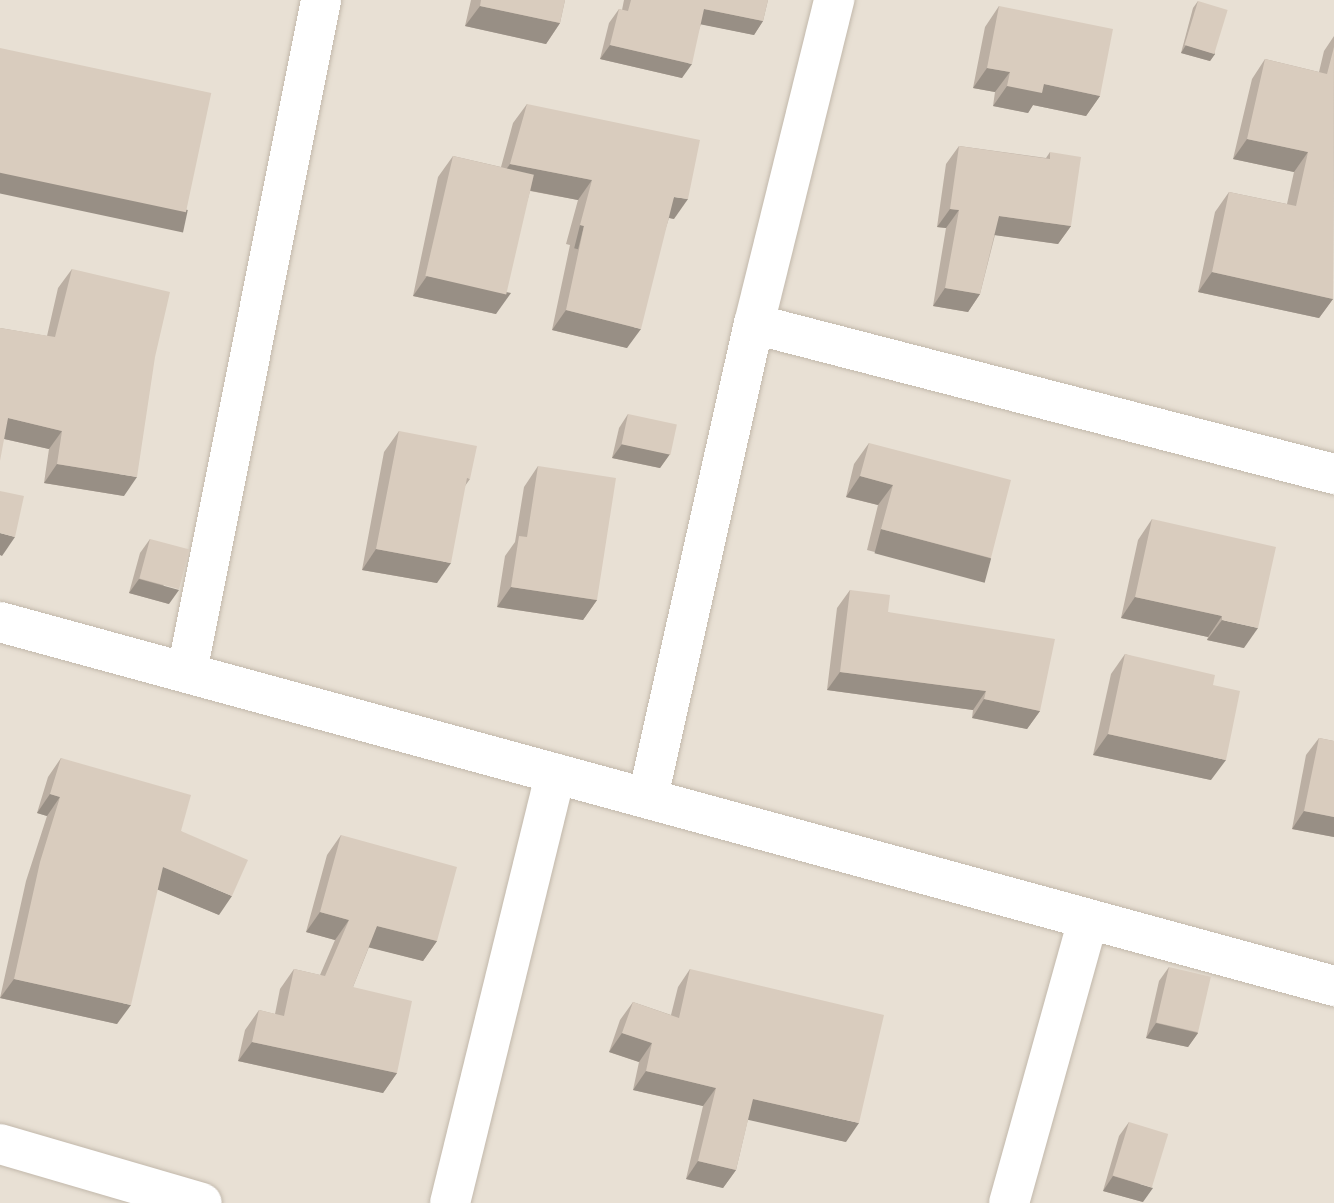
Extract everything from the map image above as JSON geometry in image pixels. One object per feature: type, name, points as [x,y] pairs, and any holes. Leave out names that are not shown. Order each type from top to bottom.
[{"type":"street","points":[[187,672],[321,0]]},
{"type":"street","points":[[648,797],[754,324],[834,0]]},
{"type":"street","points":[[754,324],[1334,474]]},
{"type":"street","points":[[0,622],[1334,986]]},
{"type":"street","points":[[450,1203],[555,774]]},
{"type":"street","points":[[1009,1203],[1088,921]]},
{"type":"street","points":[[0,1144],[202,1203]]},
{"type":"shaded area","points":[[0,0],[1334,0],[1334,1203],[0,1203]]},
{"type":"building","points":[[481,0],[565,0],[560,23],[480,6]]},
{"type":"building","points":[[631,0],[768,0],[763,21],[704,9],[692,64],[610,45],[619,9],[628,11]]},
{"type":"building","points":[[1198,1],[1228,10],[1214,54],[1185,45]]},
{"type":"building","points":[[999,6],[1113,29],[1100,96],[1044,84],[1042,93],[1007,86],[1010,72],[987,68]]},
{"type":"building","points":[[1334,47],[1333,299],[1212,272],[1229,192],[1296,206],[1308,152],[1247,139],[1265,59],[1327,74]]},
{"type":"building","points":[[0,48],[211,93],[186,212],[0,173]]},
{"type":"building","points":[[527,104],[700,140],[688,199],[674,197],[641,329],[566,310],[584,226],[580,225],[592,180],[510,164]]},
{"type":"building","points":[[959,146],[1050,159],[1050,152],[1081,157],[1071,226],[999,216],[980,294],[945,288],[959,210],[950,209]]},
{"type":"building","points":[[453,156],[534,175],[506,295],[425,276]]},
{"type":"building","points":[[72,269],[170,292],[155,357],[137,477],[57,464],[62,431],[8,418],[0,461],[0,328],[55,337]]},
{"type":"building","points":[[628,414],[677,424],[670,455],[622,444]]},
{"type":"building","points":[[399,431],[477,446],[470,479],[467,478],[451,563],[376,549]]},
{"type":"building","points":[[869,443],[1011,480],[991,558],[881,529],[893,485],[860,476]]},
{"type":"building","points":[[538,466],[616,478],[597,600],[511,587],[519,536],[527,537]]},
{"type":"building","points":[[0,491],[24,496],[15,537],[0,533]]},
{"type":"building","points":[[1152,519],[1276,547],[1258,628],[1222,620],[1222,616],[1135,597]]},
{"type":"building","points":[[150,539],[190,550],[179,589],[139,579]]},
{"type":"building","points":[[850,590],[890,595],[888,612],[1055,639],[1040,711],[984,699],[986,691],[840,672]]},
{"type":"building","points":[[1125,654],[1215,675],[1213,685],[1240,691],[1226,760],[1108,734]]},
{"type":"building","points":[[1319,738],[1334,741],[1334,817],[1304,811]]},
{"type":"building","points":[[61,758],[191,795],[181,831],[248,860],[232,896],[163,867],[131,1005],[14,979],[40,862],[60,797],[50,794]]},
{"type":"building","points":[[341,835],[457,867],[437,941],[377,926],[353,987],[412,1001],[397,1073],[252,1042],[259,1010],[284,1016],[294,969],[325,976],[349,920],[320,912]]},
{"type":"building","points":[[1169,967],[1211,977],[1198,1032],[1156,1023]]},
{"type":"building","points":[[690,969],[884,1015],[859,1123],[753,1099],[736,1170],[698,1161],[716,1088],[646,1071],[652,1043],[622,1033],[633,1002],[679,1018]]},
{"type":"building","points":[[1129,1122],[1168,1134],[1152,1188],[1113,1176]]}]
